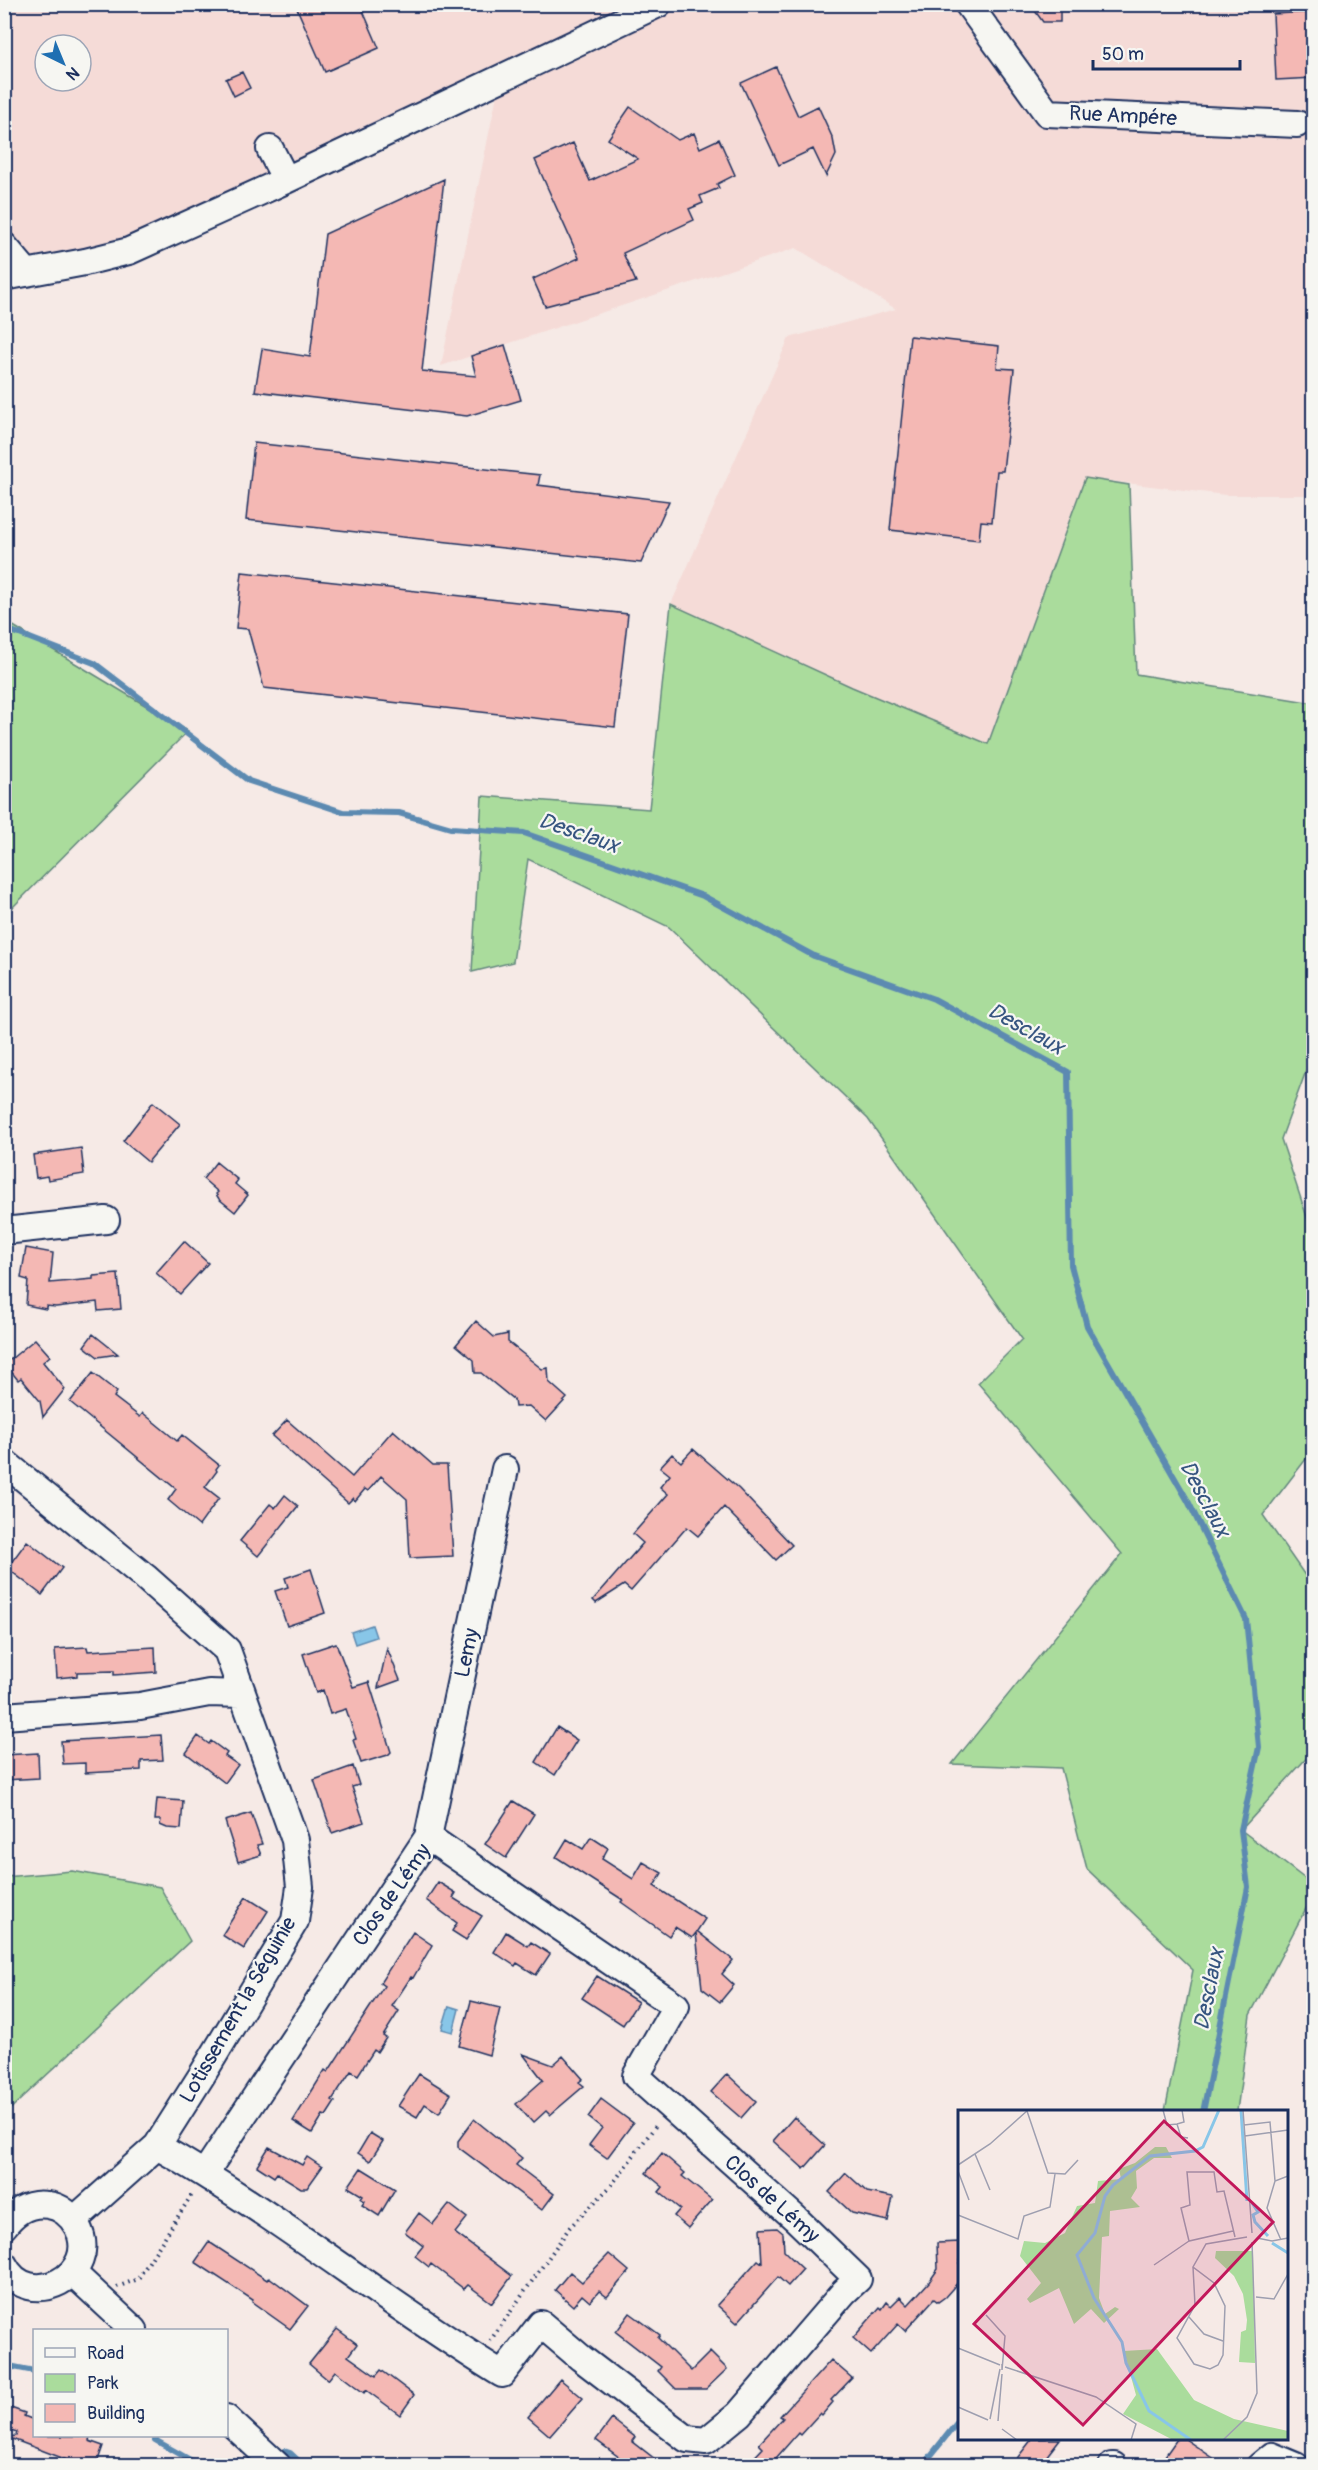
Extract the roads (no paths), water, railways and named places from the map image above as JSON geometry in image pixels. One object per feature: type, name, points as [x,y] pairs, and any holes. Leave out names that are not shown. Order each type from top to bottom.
[{"type":"street","points":[[4,246],[16,275],[129,251],[286,180],[658,4]]},
{"type":"street","name":"Rue Ampére","points":[[968,4],[1047,113],[1297,124]]},
{"type":"street","points":[[270,149],[286,180]]},
{"type":"street","points":[[4,1232],[106,1220]]},
{"type":"street","name":"Lotissement la Séguinie","points":[[4,1462],[145,1577],[227,1650],[295,1840],[300,1887],[295,1921],[157,2146],[74,2220]]},
{"type":"street","name":"Lemy","points":[[428,1837],[505,1469]]},
{"type":"street","points":[[4,1716],[140,1706],[209,1693],[241,1694]]},
{"type":"street","name":"Clos de Lémy","points":[[157,2146],[204,2186],[502,2374],[541,2324],[687,2439],[706,2441],[739,2414],[844,2292],[858,2279],[795,2218],[636,2076],[676,2006],[428,1837],[204,2186]]},
{"type":"street","points":[[5,2268],[26,2285],[51,2286],[63,2281],[72,2273],[80,2261],[83,2247],[81,2233],[74,2220],[64,2210],[51,2205],[37,2204],[23,2208],[7,2217]]},
{"type":"street","points":[[72,2273],[132,2329]]},
{"type":"street","points":[[228,2420],[278,2466]]},
{"type":"street","points":[[1260,2466],[1272,2456],[1296,2466]]},
{"type":"water","points":[[372,1625],[376,1637],[355,1644],[351,1632]]},
{"type":"water","points":[[449,2006],[459,2009],[453,2032],[442,2029]]},
{"type":"waterway","name":"Desclaux","points":[[4,628],[94,663],[249,781],[343,812],[399,813],[451,828],[524,833],[703,896],[814,956],[934,999],[1068,1072],[1071,1265],[1087,1326],[1188,1501],[1246,1619],[1259,1747],[1241,1830],[1248,1887],[1203,2110]]},
{"type":"waterway","points":[[4,2365],[33,2371]]},
{"type":"waterway","name":"Desclaux","points":[[926,2466],[928,2459],[958,2422]]},
{"type":"waterway","points":[[156,2437],[155,2440],[201,2466]]},
{"type":"waterway","points":[[284,2451],[290,2453],[304,2466]]}]
